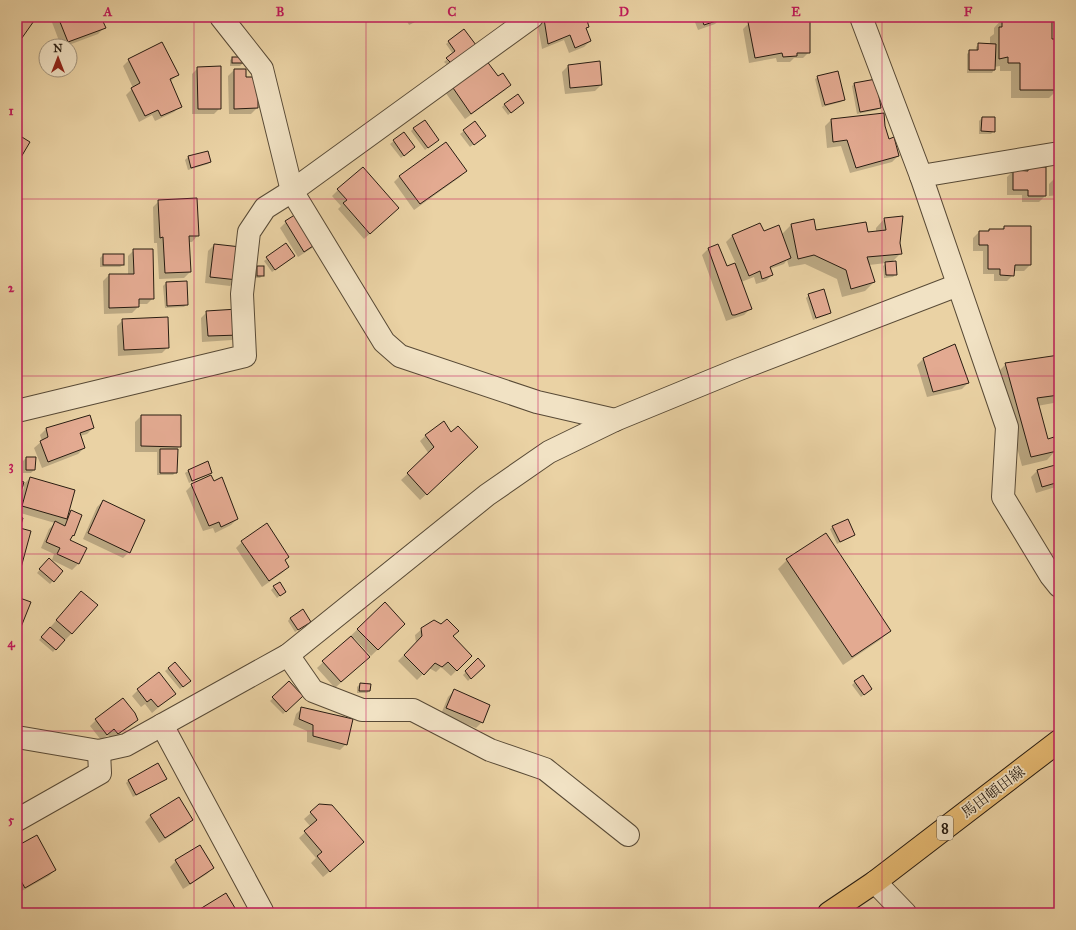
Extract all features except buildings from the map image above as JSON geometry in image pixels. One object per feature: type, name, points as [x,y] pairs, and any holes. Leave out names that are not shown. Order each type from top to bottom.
[{"type":"main road","name":"馬田頓田線","points":[[829,913],[875,882],[1059,741]]},
{"type":"street","points":[[221,17],[262,69],[292,191],[384,342],[400,356],[537,402],[615,420]]},
{"type":"street","points":[[17,411],[245,356],[242,294],[249,232],[265,208],[292,191],[532,17]]},
{"type":"street","points":[[861,17],[921,176],[1007,427],[1003,497],[1051,576],[1059,586]]},
{"type":"street","points":[[921,176],[1059,153]]},
{"type":"street","points":[[17,737],[99,751],[126,745],[288,655],[487,495],[549,452],[615,420],[737,370],[958,285]]},
{"type":"street","points":[[288,655],[313,692],[362,710],[413,710],[490,750],[545,768],[628,835]]},
{"type":"street","points":[[162,725],[262,912]]},
{"type":"street","points":[[17,820],[100,773],[99,751]]},
{"type":"street","points":[[875,882],[905,913]]}]
